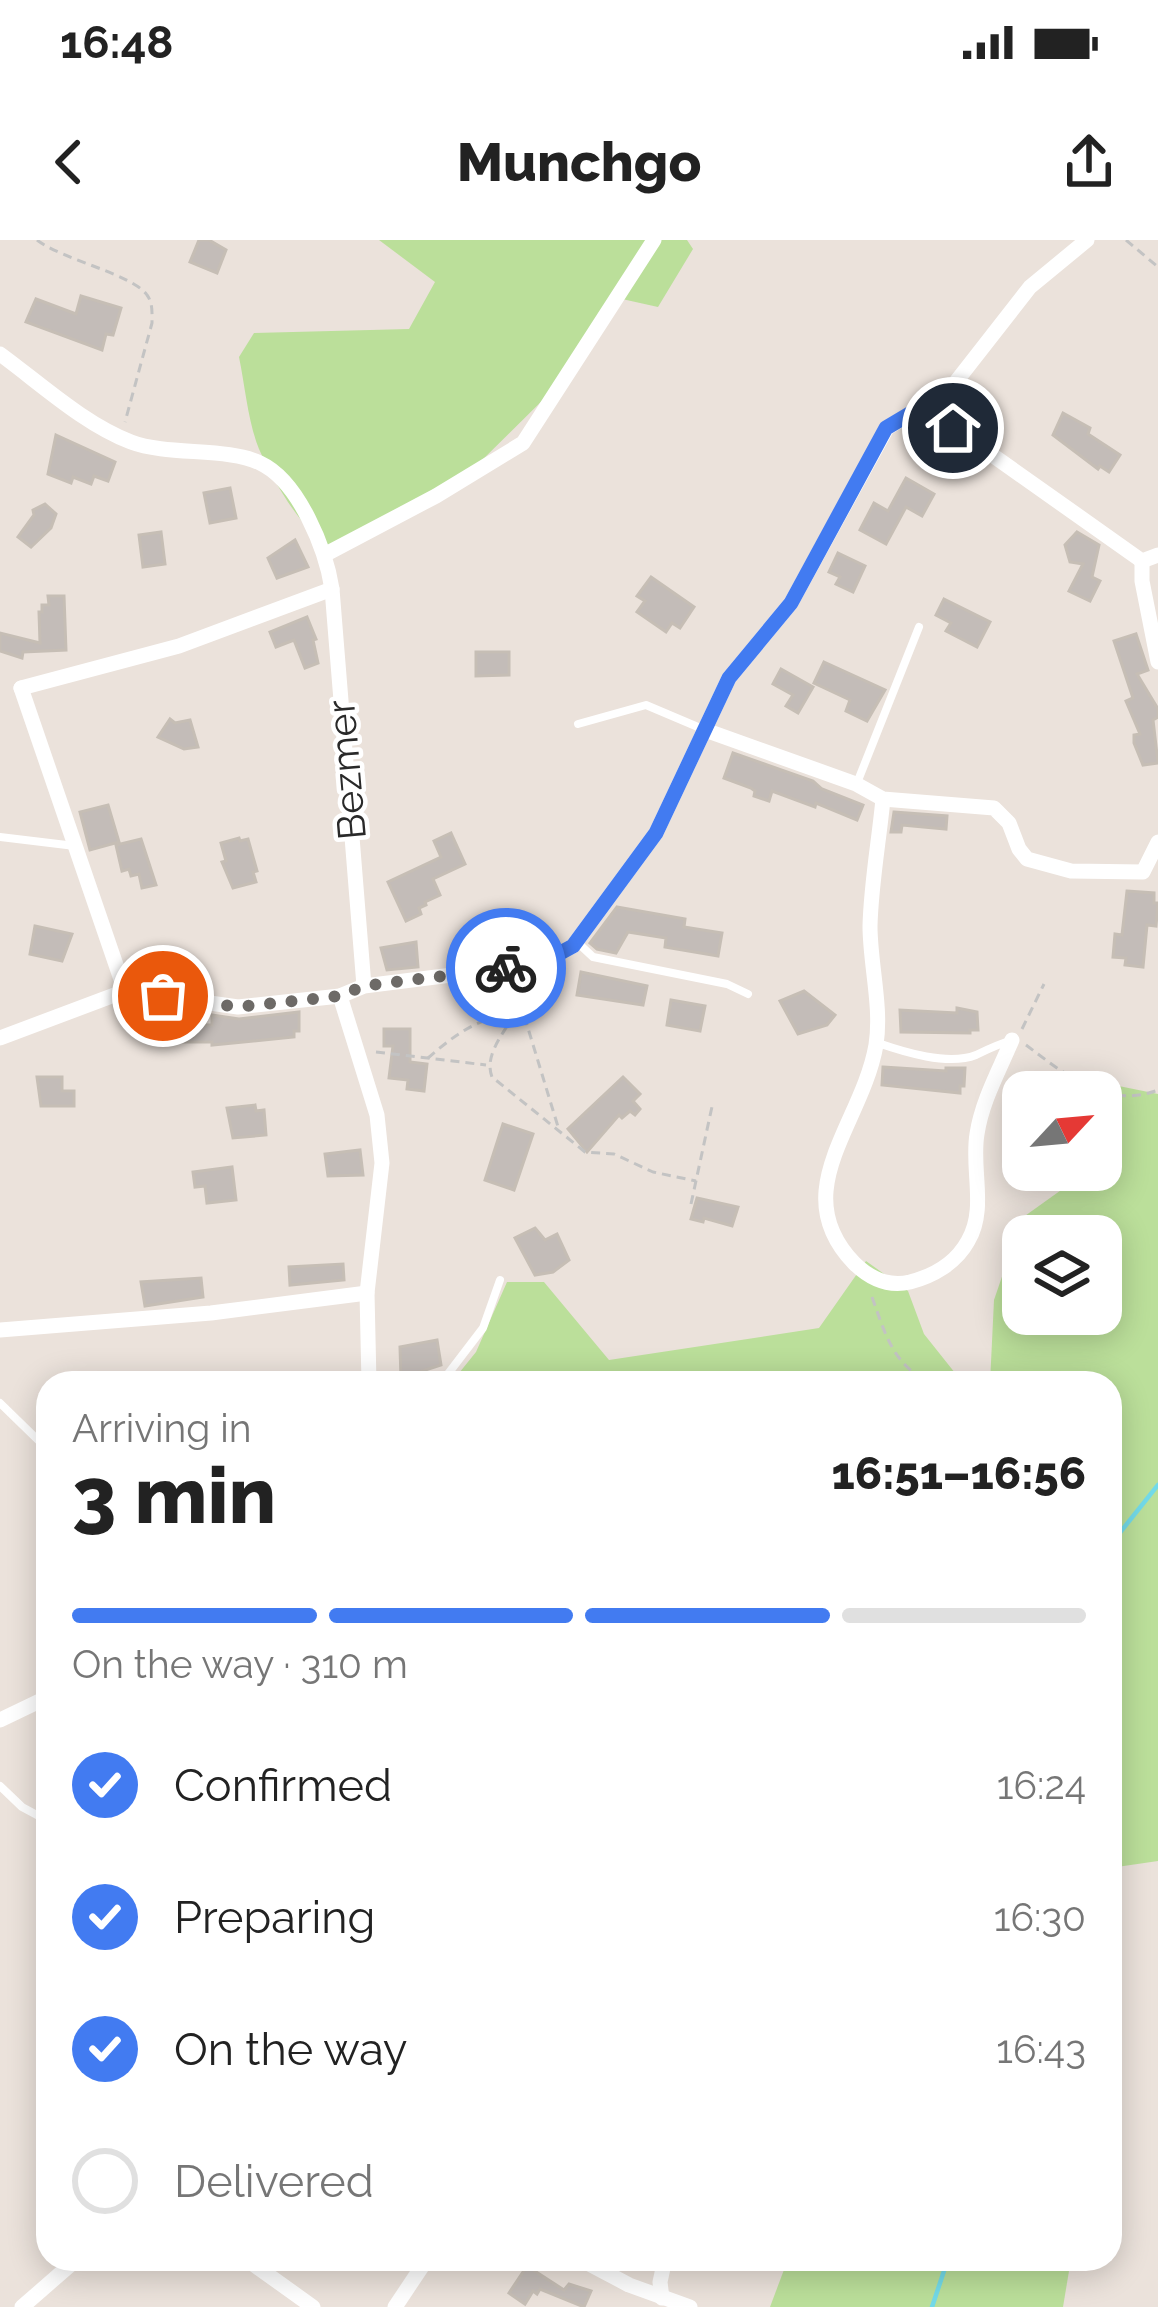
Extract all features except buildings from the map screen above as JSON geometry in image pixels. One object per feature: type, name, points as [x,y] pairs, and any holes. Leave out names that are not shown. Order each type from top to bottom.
[{"type":"street","points":[[326,554],[523,443],[655,240]]},
{"type":"street","points":[[0,1038],[125,991],[238,1007],[340,996],[364,986],[540,964],[576,942],[656,833],[729,678],[791,603],[886,428],[947,392],[1030,286],[1088,240]]},
{"type":"street","points":[[0,354],[121,437]]},
{"type":"street","points":[[923,406],[1150,558],[1144,597],[1158,662]]},
{"type":"street","name":"Bezmer","points":[[121,437],[144,446],[261,463],[304,511],[326,554],[364,986]]},
{"type":"street","points":[[0,681],[21,688],[179,646],[332,589]]},
{"type":"street","points":[[21,688],[125,991]]},
{"type":"street","points":[[705,730],[856,784],[884,799],[994,808],[1009,823],[1018,849],[1028,859],[1071,871],[1143,872],[1158,842]]},
{"type":"street","points":[[884,799],[870,924],[876,1043],[826,1179],[824,1212],[833,1241],[864,1273],[893,1286],[922,1279],[955,1260],[971,1238],[978,1209],[976,1136],[986,1099],[1014,1040]]},
{"type":"street","points":[[340,996],[376,1115],[382,1163],[367,1293],[369,1371]]},
{"type":"street","points":[[0,1330],[211,1313],[367,1293]]},
{"type":"street","points":[[0,1720],[36,1703]]},
{"type":"street","points":[[22,2307],[63,2271]]},
{"type":"street","points":[[263,2271],[314,2307]]},
{"type":"street","points":[[394,2307],[419,2271]]},
{"type":"street","points":[[606,2271],[676,2304]]},
{"type":"street","points":[[662,2271],[660,2282],[676,2304]]},
{"type":"lane","points":[[856,784],[919,627]]},
{"type":"lane","points":[[578,724],[646,705],[705,730]]},
{"type":"lane","points":[[0,838],[75,846]]},
{"type":"lane","points":[[576,942],[593,957],[727,984],[748,994]]},
{"type":"lane","points":[[876,1043],[918,1057],[974,1056],[986,1047],[1014,1040]]},
{"type":"lane","points":[[450,1371],[483,1328],[500,1280]]},
{"type":"lane","points":[[0,1403],[36,1438]]},
{"type":"lane","points":[[0,1786],[36,1815]]},
{"type":"path","points":[[37,240],[54,253],[139,287],[152,307],[121,437]]},
{"type":"path","points":[[1126,240],[1158,266]]},
{"type":"path","points":[[520,1000],[532,995],[540,964]]},
{"type":"path","points":[[500,969],[507,993],[520,1000],[533,1055],[561,1134]]},
{"type":"path","points":[[1044,984],[1014,1040],[1092,1090],[1140,1097],[1158,1090]]},
{"type":"path","points":[[520,1000],[516,1017],[490,1054],[492,1077],[585,1152],[614,1154],[653,1172],[696,1181]]},
{"type":"path","points":[[428,1058],[455,1035],[500,1015],[516,1017]]},
{"type":"path","points":[[357,1050],[488,1066]]},
{"type":"path","points":[[691,1204],[713,1102]]},
{"type":"path","points":[[864,1273],[894,1354],[910,1371]]},
{"type":"green space","points":[[379,240],[687,240],[693,249],[658,307],[613,297],[560,383],[469,473],[338,551],[303,522],[265,462],[252,427],[239,357],[254,333],[409,329],[435,282]]},
{"type":"green space","points":[[1122,1087],[1158,1094],[1158,1861],[1122,1866],[1122,1371],[991,1371],[994,1300],[1002,1277],[1002,1335],[1122,1335],[1122,1215],[1026,1215],[1060,1191],[1122,1191]]},
{"type":"green space","points":[[866,1261],[908,1291],[924,1334],[953,1371],[461,1371],[476,1352],[507,1282],[544,1282],[609,1360],[819,1328]]},
{"type":"green space","points":[[784,2271],[1069,2271],[1063,2307],[770,2307]]},
{"type":"waterway","points":[[1122,1530],[1158,1485]]},
{"type":"waterway","points":[[932,2307],[944,2271]]},
{"type":"way so far","points":[[163,996],[238,1007],[340,996],[364,986],[506,968]]},
{"type":"route","points":[[506,968],[540,964],[573,946],[656,833],[729,678],[791,603],[886,428],[923,406],[953,428]]}]
